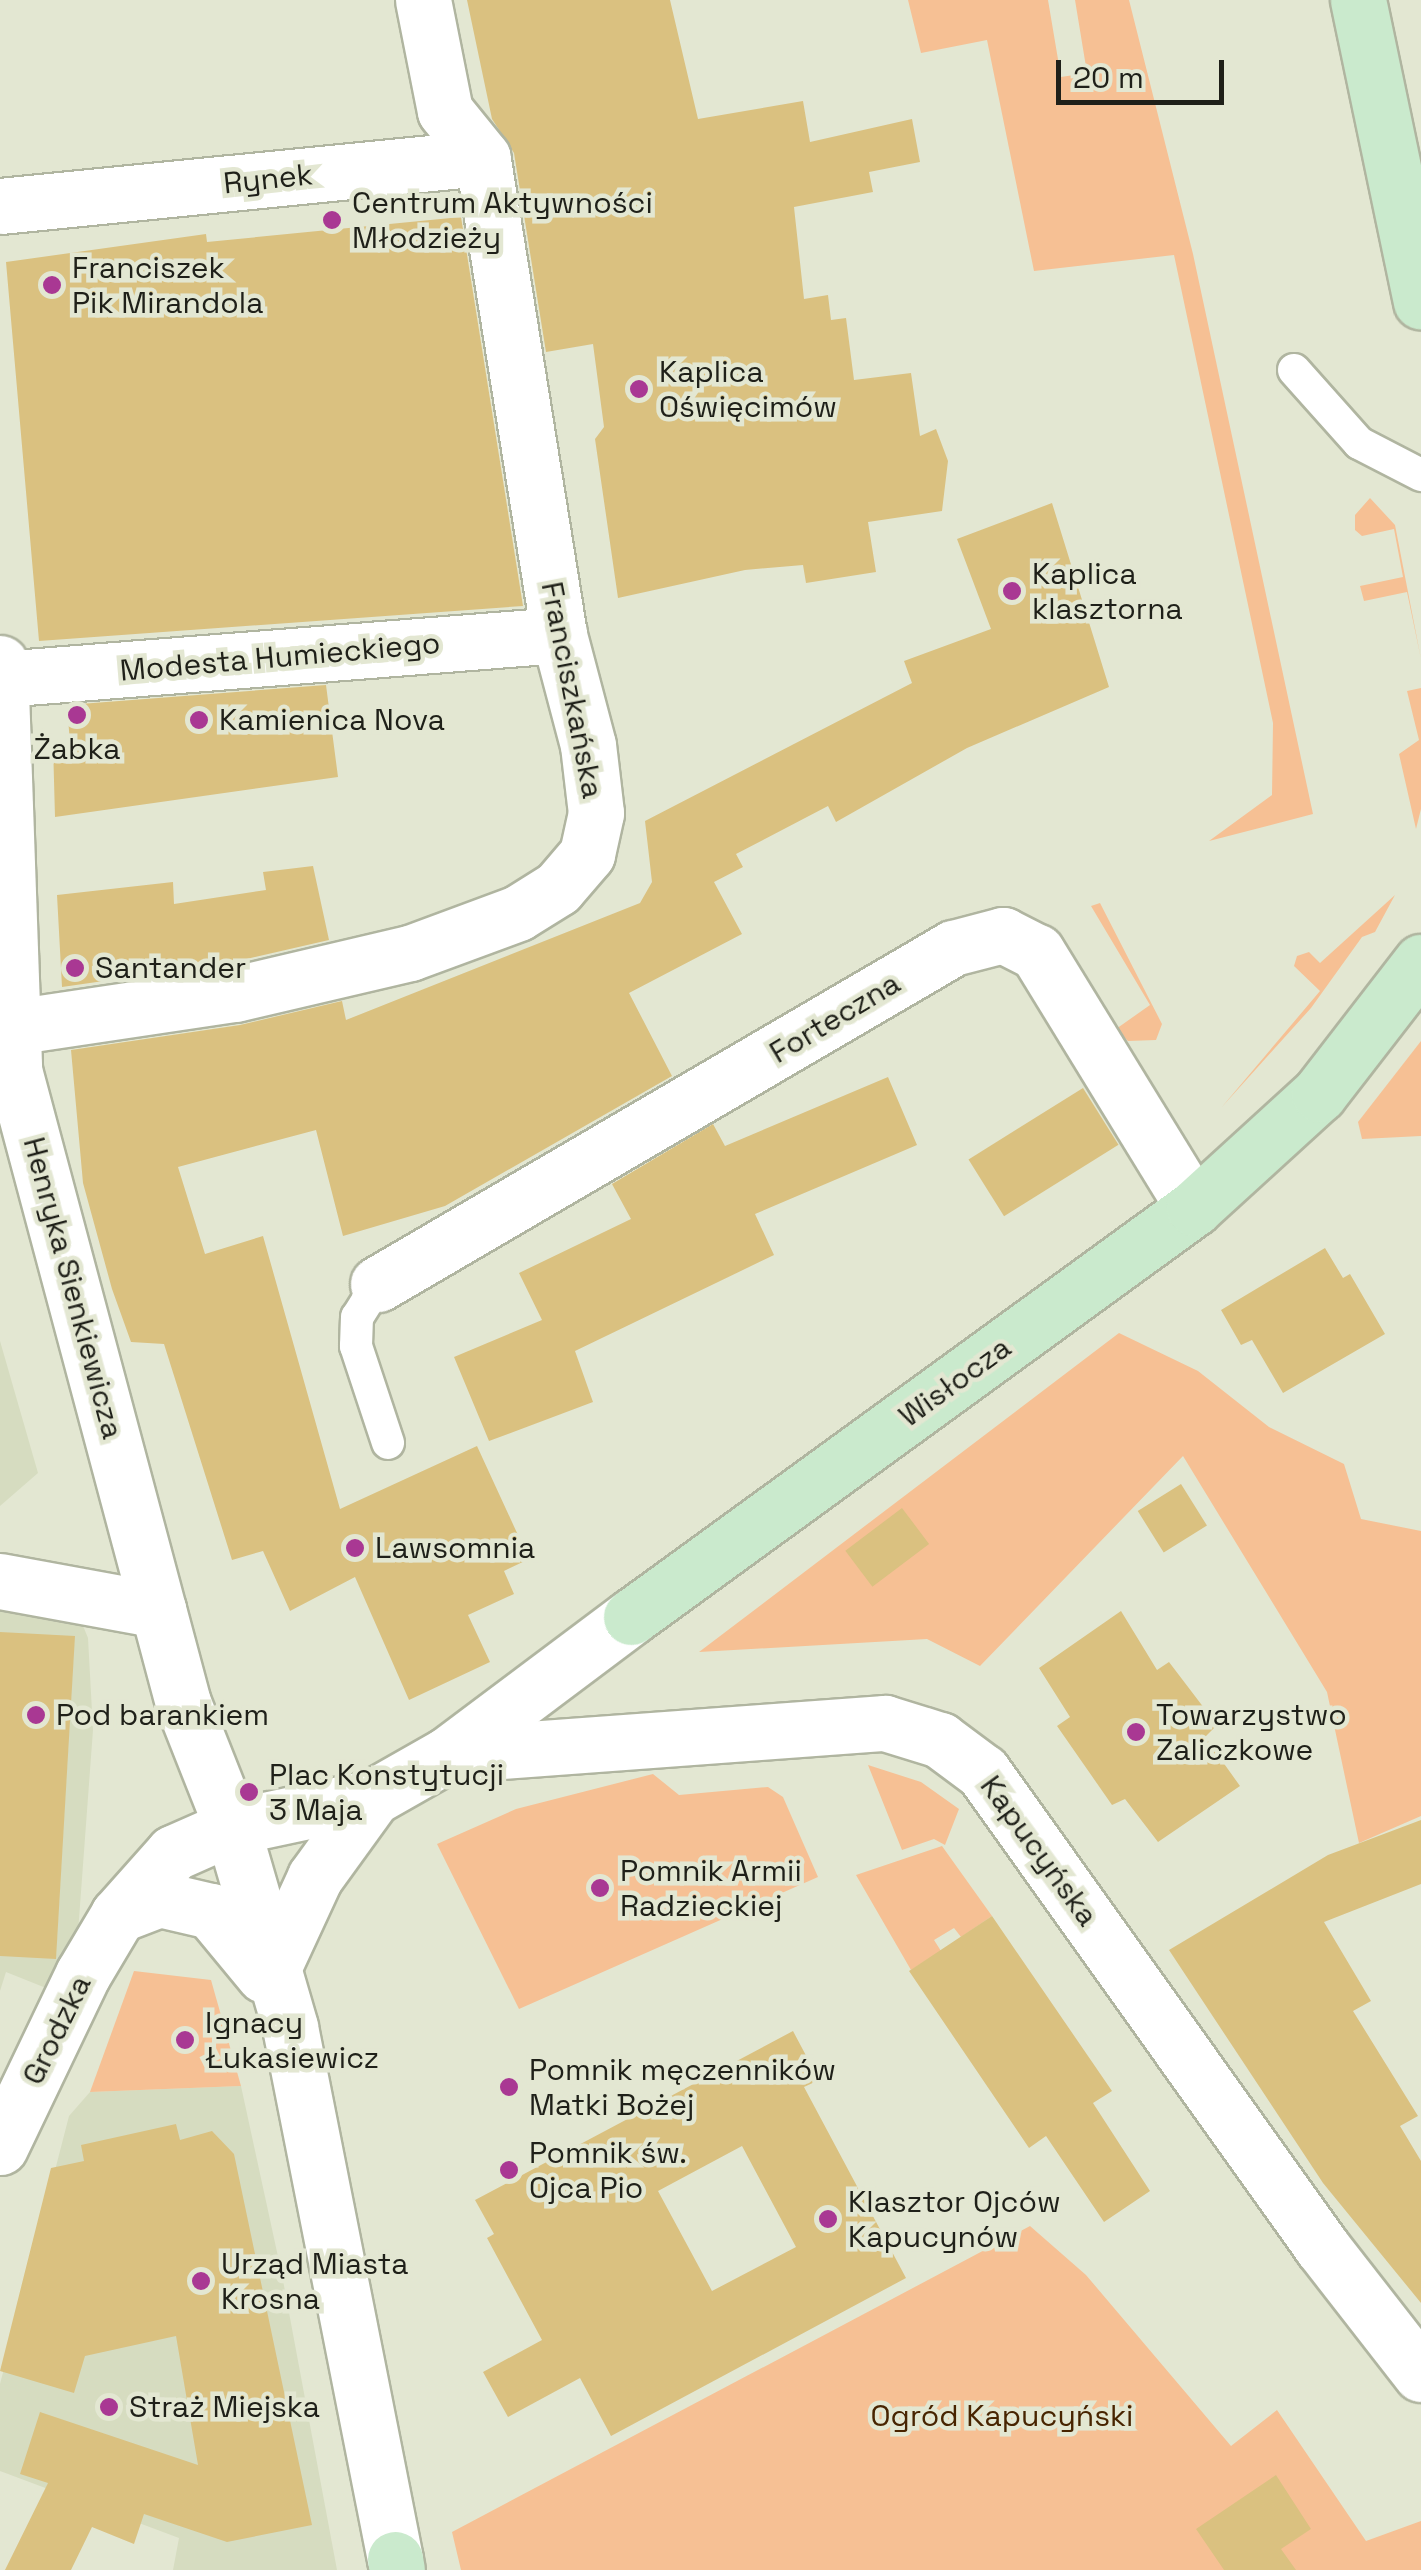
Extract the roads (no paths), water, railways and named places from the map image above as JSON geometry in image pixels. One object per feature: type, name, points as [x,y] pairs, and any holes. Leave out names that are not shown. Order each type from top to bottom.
[{"type":"street","points":[[423,0],[445,110],[483,158]]},
{"type":"street","points":[[1358,0],[1421,302]]},
{"type":"street","name":"Rynek","points":[[0,206],[483,158]]},
{"type":"street","name":"Franciszkańska","points":[[9,1056],[235,994],[410,953],[518,913],[558,888],[588,854],[596,813],[588,746],[559,635],[483,158]]},
{"type":"street","name":"Modesta Humieckiego","points":[[1,680],[559,635]]},
{"type":"street","name":"Henryka Sienkiewicza","points":[[0,663],[9,1056],[158,1610]]},
{"type":"street","name":"Forteczna","points":[[378,1284],[953,948],[1002,935],[1037,952],[1194,1208]]},
{"type":"street","name":"Wisłocza","points":[[446,1755],[1194,1208],[1319,1094],[1421,962]]},
{"type":"street","points":[[0,1581],[158,1610],[196,1742],[232,1828],[290,2027],[396,2564]]},
{"type":"street","name":"Kapucyńska","points":[[446,1755],[886,1723],[940,1740],[983,1772],[1012,1809],[1322,2247],[1421,2374]]},
{"type":"street","points":[[232,1828],[372,1797],[446,1755]]},
{"type":"street","points":[[273,1968],[315,1877],[372,1797]]},
{"type":"street","name":"Grodzka","points":[[0,2148],[118,1915],[173,1854],[232,1828]]},
{"type":"street","points":[[118,1915],[159,1899],[211,1911],[260,1968],[290,2027]]},
{"type":"lane","points":[[1294,370],[1359,442],[1421,475]]},
{"type":"lane","points":[[378,1284],[357,1316],[356,1346],[388,1444]]},
{"type":"place","name":"Centrum Aktywności Młodzieży","points":[[332,220]]},
{"type":"place","name":"Franciszek Pik Mirandola","points":[[52,285]]},
{"type":"place","name":"Kaplica Oświęcimów","points":[[639,389]]},
{"type":"place","name":"Kaplica klasztorna","points":[[1012,591]]},
{"type":"place","name":"Żabka","points":[[77,715]]},
{"type":"place","name":"Kamienica Nova","points":[[199,720]]},
{"type":"place","name":"Santander","points":[[75,968]]},
{"type":"place","name":"Lawsomnia","points":[[355,1548]]},
{"type":"place","name":"Pod barankiem","points":[[36,1715]]},
{"type":"place","name":"Towarzystwo Zaliczkowe","points":[[1136,1732]]},
{"type":"place","name":"Plac Konstytucji 3 Maja","points":[[249,1792]]},
{"type":"place","name":"Pomnik Armii Radzieckiej","points":[[600,1888]]},
{"type":"place","name":"Ignacy Łukasiewicz","points":[[185,2040]]},
{"type":"place","name":"Pomnik męczenników Matki Bożej","points":[[509,2087]]},
{"type":"place","name":"Pomnik św. Ojca Pio","points":[[509,2170]]},
{"type":"place","name":"Klasztor Ojców Kapucynów","points":[[828,2219]]},
{"type":"place","name":"Urząd Miasta Krosna","points":[[201,2281]]},
{"type":"place","name":"Straż Miejska","points":[[109,2407]]},
{"type":"park label","name":"Ogród Kapucyński","points":[[1002,2416]]}]
